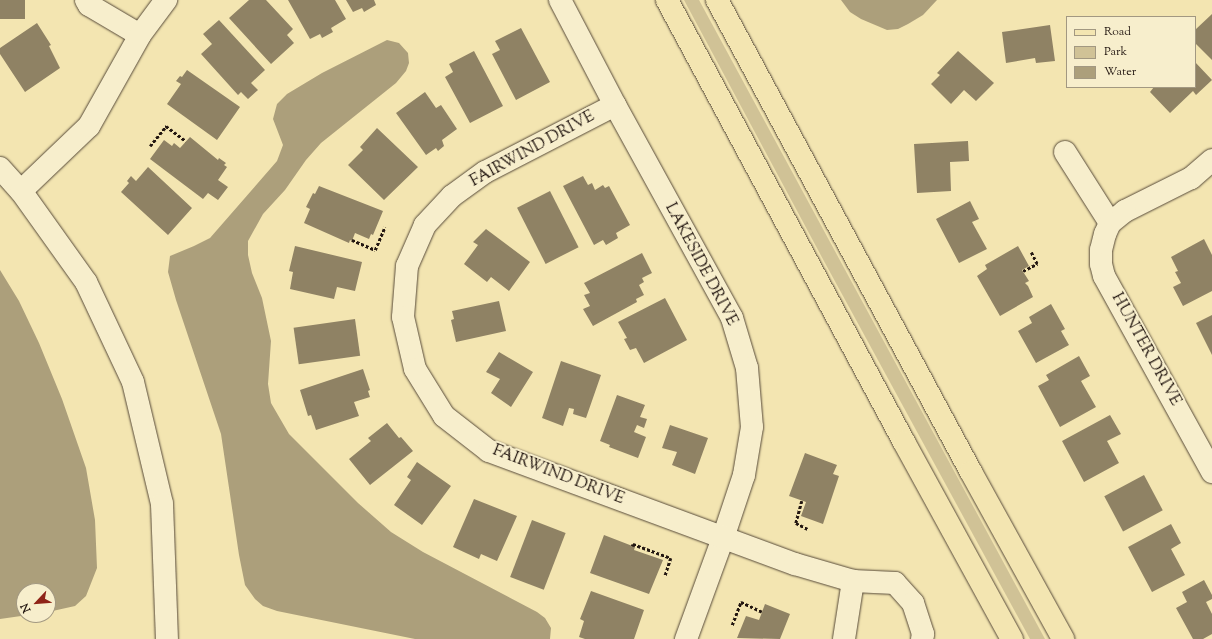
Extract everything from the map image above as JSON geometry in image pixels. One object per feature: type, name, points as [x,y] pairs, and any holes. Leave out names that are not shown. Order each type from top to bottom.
[{"type":"main road","points":[[667,0],[904,442],[1012,639]]},
{"type":"main road","points":[[717,0],[933,403],[1063,639]]},
{"type":"street","points":[[86,0],[89,5],[140,35]]},
{"type":"street","points":[[21,191],[89,126],[140,35],[166,0]]},
{"type":"street","name":"LAKESIDE DRIVE","points":[[560,0],[615,105],[732,318],[747,368],[752,427],[744,475],[723,538],[686,639]]},
{"type":"street","name":"FAIRWIND DRIVE","points":[[615,105],[485,172],[452,196],[425,225],[406,266],[403,317],[414,369],[444,416],[489,452],[795,564],[853,582],[895,583],[913,603],[923,634],[922,639]]},
{"type":"street","points":[[1065,152],[1110,223],[1125,211],[1191,178],[1212,160]]},
{"type":"street","points":[[0,168],[21,191],[86,282],[133,382],[162,504],[167,639]]},
{"type":"street","name":"HUNTER DRIVE","points":[[1110,223],[1105,234],[1101,250],[1100,264],[1104,276],[1212,472]]},
{"type":"street","points":[[844,639],[853,582]]},
{"type":"path","points":[[150,146],[166,126],[186,141]]},
{"type":"path","points":[[352,240],[375,250],[385,227]]},
{"type":"path","points":[[1023,271],[1037,264],[1031,252]]},
{"type":"path","points":[[802,501],[796,522],[808,529]]},
{"type":"path","points":[[632,546],[632,544],[671,558],[665,576]]},
{"type":"path","points":[[732,625],[741,602],[762,612]]},
{"type":"green space","points":[[684,0],[699,0],[1045,639],[1030,639],[825,263]]},
{"type":"water","points":[[841,0],[937,0],[923,15],[908,24],[898,29],[887,30],[861,19],[850,12]]},
{"type":"water","points":[[387,40],[399,43],[408,53],[409,63],[406,71],[396,83],[321,143],[306,160],[285,190],[263,214],[248,241],[248,255],[252,273],[262,298],[271,341],[268,384],[271,403],[289,434],[358,503],[391,532],[423,552],[537,612],[545,618],[551,628],[550,639],[415,639],[277,611],[263,606],[255,599],[245,585],[239,555],[221,434],[176,300],[168,272],[170,256],[210,238],[277,161],[283,145],[273,119],[277,104],[287,94],[322,73]]},
{"type":"water","points":[[0,270],[19,301],[39,343],[62,399],[86,468],[95,520],[97,568],[86,596],[75,606],[56,610],[56,583],[16,583],[16,617],[0,619]]},
{"type":"building","points":[[0,0],[25,0],[25,19],[0,19]]},
{"type":"building","points":[[249,0],[266,0],[293,29],[287,35],[294,43],[271,64],[229,18]]},
{"type":"building","points":[[288,0],[335,0],[346,19],[331,28],[333,32],[322,38],[320,34],[310,39]]},
{"type":"building","points":[[346,0],[374,0],[376,5],[364,12],[362,8],[353,12]]},
{"type":"building","points":[[1212,14],[1212,60],[1196,44],[1196,29]]},
{"type":"building","points":[[219,20],[265,70],[251,83],[258,90],[248,99],[241,92],[238,95],[201,54],[212,44],[203,34]]},
{"type":"building","points":[[37,23],[51,45],[49,46],[60,68],[25,92],[0,54],[0,48]]},
{"type":"building","points":[[1050,25],[1055,61],[1036,63],[1035,58],[1006,63],[1002,32]]},
{"type":"building","points":[[521,28],[550,82],[516,100],[492,54],[500,50],[495,41]]},
{"type":"building","points":[[474,51],[503,106],[470,123],[445,77],[453,72],[449,64]]},
{"type":"building","points":[[958,51],[994,83],[976,101],[964,90],[951,104],[931,84],[940,75],[937,73]]},
{"type":"building","points":[[1196,63],[1212,80],[1196,95],[1193,91],[1170,113],[1150,92],[1153,88],[1196,88]]},
{"type":"building","points":[[187,70],[240,107],[217,140],[167,104],[181,84],[176,81],[180,76],[182,77]]},
{"type":"building","points":[[425,92],[436,108],[441,105],[457,129],[442,140],[444,146],[438,151],[436,148],[426,155],[396,113]]},
{"type":"building","points":[[377,128],[418,167],[384,200],[348,165],[363,150],[360,147]]},
{"type":"building","points":[[190,137],[218,160],[219,158],[226,163],[224,165],[227,167],[218,180],[228,187],[218,200],[208,193],[203,199],[150,159],[164,140],[172,146],[174,143],[180,148]]},
{"type":"building","points":[[968,141],[969,161],[950,162],[951,191],[917,193],[914,144]]},
{"type":"building","points":[[148,167],[192,208],[168,235],[121,192],[129,183],[127,181],[131,176],[136,181]]},
{"type":"building","points":[[583,176],[588,185],[592,183],[595,190],[603,185],[605,188],[609,186],[630,225],[616,233],[618,238],[606,245],[603,240],[594,245],[563,186]]},
{"type":"building","points":[[319,186],[383,211],[373,235],[371,234],[369,239],[355,233],[352,241],[350,240],[349,243],[304,223],[310,209],[306,207],[313,193],[315,194]]},
{"type":"building","points":[[550,191],[579,247],[546,264],[517,208]]},
{"type":"building","points":[[970,201],[979,219],[972,222],[987,249],[959,263],[936,219]]},
{"type":"building","points":[[486,229],[530,262],[509,291],[491,277],[487,282],[464,264],[478,245],[473,242]]},
{"type":"building","points":[[1204,239],[1212,255],[1212,291],[1183,306],[1173,287],[1181,283],[1175,272],[1178,271],[1171,257]]},
{"type":"building","points":[[295,246],[362,262],[355,291],[337,287],[334,299],[290,289],[293,272],[289,271]]},
{"type":"building","points":[[1018,246],[1029,266],[1022,270],[1029,281],[1025,283],[1033,297],[1000,316],[977,276],[987,269],[985,265]]},
{"type":"building","points":[[642,253],[652,273],[642,278],[644,282],[639,285],[644,295],[636,299],[637,302],[593,326],[583,309],[590,306],[584,295],[590,293],[584,283]]},
{"type":"building","points":[[665,298],[687,340],[644,363],[636,348],[630,350],[624,339],[627,338],[618,322]]},
{"type":"building","points":[[499,301],[506,331],[456,342],[451,320],[454,319],[452,311]]},
{"type":"building","points":[[1051,304],[1065,329],[1061,331],[1069,345],[1036,363],[1018,331],[1032,323],[1029,317]]},
{"type":"building","points":[[1212,315],[1212,355],[1196,323]]},
{"type":"building","points":[[355,319],[360,356],[299,364],[294,328]]},
{"type":"building","points":[[499,352],[533,372],[511,407],[491,393],[500,379],[486,372]]},
{"type":"building","points":[[1079,356],[1090,376],[1081,381],[1096,407],[1060,427],[1038,386],[1049,380],[1046,375]]},
{"type":"building","points":[[561,361],[601,375],[586,418],[573,414],[574,409],[569,408],[563,426],[542,418]]},
{"type":"building","points":[[363,369],[370,390],[368,391],[370,397],[354,402],[359,416],[316,430],[311,415],[308,416],[300,390]]},
{"type":"building","points":[[617,395],[645,405],[640,417],[647,419],[644,428],[637,425],[634,432],[646,437],[638,458],[609,447],[610,445],[600,441]]},
{"type":"building","points":[[1110,415],[1121,434],[1107,441],[1119,463],[1084,482],[1062,441]]},
{"type":"building","points":[[387,423],[399,438],[401,437],[413,451],[370,485],[349,459],[371,441],[368,438]]},
{"type":"building","points":[[670,425],[708,438],[695,474],[672,465],[677,452],[662,448]]},
{"type":"building","points":[[805,453],[837,465],[833,474],[839,476],[823,524],[801,516],[806,502],[789,496]]},
{"type":"building","points":[[417,462],[451,486],[422,525],[394,505],[411,480],[407,477]]},
{"type":"building","points":[[1144,475],[1163,510],[1123,531],[1104,496]]},
{"type":"building","points":[[474,499],[517,516],[497,561],[481,554],[479,559],[453,547]]},
{"type":"building","points":[[532,520],[566,533],[544,590],[510,577]]},
{"type":"building","points":[[1171,524],[1181,543],[1171,549],[1185,575],[1152,592],[1128,547]]},
{"type":"building","points":[[604,535],[635,547],[634,550],[663,560],[649,594],[590,573]]},
{"type":"building","points":[[1204,580],[1212,595],[1212,599],[1206,602],[1212,614],[1212,634],[1203,639],[1193,639],[1176,608],[1187,602],[1182,592]]},
{"type":"building","points":[[591,591],[644,610],[634,639],[585,639],[579,637],[584,621],[580,619]]},
{"type":"building","points":[[765,604],[790,614],[780,639],[737,638],[746,616],[759,620]]}]
